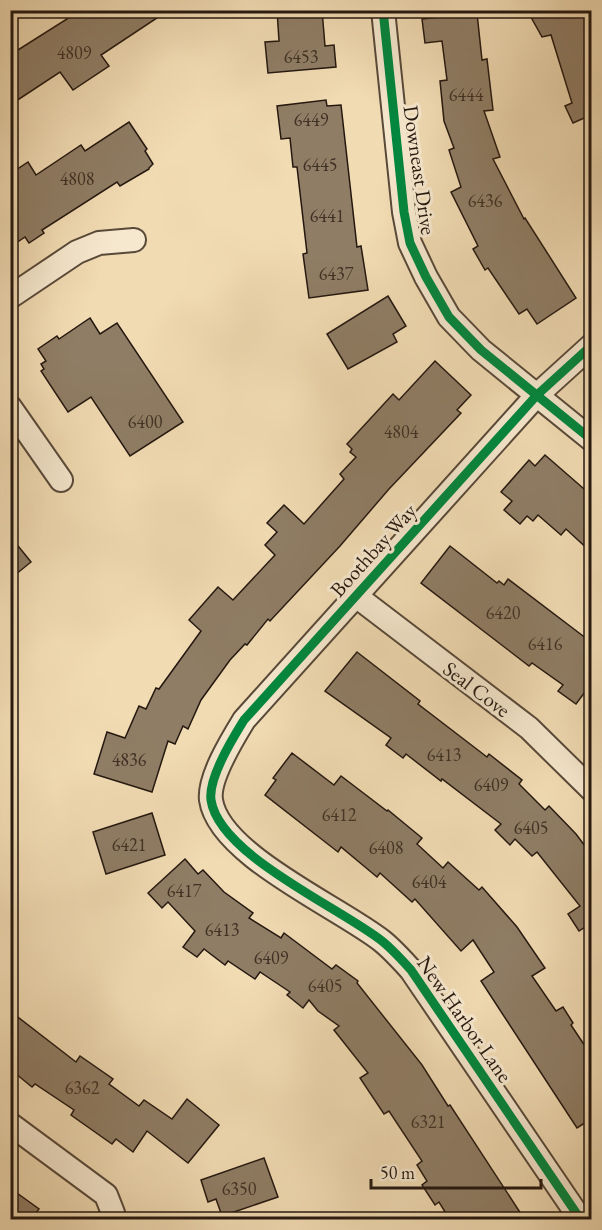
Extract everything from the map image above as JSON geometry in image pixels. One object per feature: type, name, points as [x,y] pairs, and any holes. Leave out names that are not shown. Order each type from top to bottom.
[{"type":"street","name":"Downeast Drive","points":[[383,10],[404,212],[410,243],[426,277],[449,317],[481,350],[591,440]]},
{"type":"street","points":[[10,297],[77,252],[99,243],[134,240]]},
{"type":"street","name":"Boothbay Way","points":[[211,799],[214,779],[225,751],[244,720],[537,395],[591,345]]},
{"type":"street","points":[[10,407],[61,480]]},
{"type":"street","name":"Seal Cove","points":[[356,596],[529,728],[591,790]]},
{"type":"street","name":"New Harbor Lane","points":[[211,799],[219,819],[234,840],[260,861],[382,941],[411,970],[581,1220]]},
{"type":"street","points":[[10,1124],[106,1195],[113,1216]]},
{"type":"building","points":[[81,10],[169,10],[101,55],[109,66],[73,90],[60,72],[10,105],[10,55]]},
{"type":"building","points":[[277,10],[322,10],[325,46],[334,45],[336,67],[268,73],[265,42],[279,41]]},
{"type":"building","points":[[527,10],[591,10],[591,115],[573,123],[565,106],[572,103],[551,35],[542,37]]},
{"type":"building","points":[[477,13],[482,60],[487,59],[493,110],[484,111],[500,157],[493,159],[524,219],[576,298],[537,324],[527,309],[519,314],[488,268],[485,270],[473,249],[478,246],[451,192],[461,187],[449,150],[454,148],[444,121],[440,81],[447,80],[442,41],[425,43],[422,19]]},
{"type":"building","points":[[326,100],[327,106],[341,105],[357,247],[361,246],[368,290],[309,298],[303,254],[307,253],[297,167],[293,167],[290,138],[281,139],[277,106]]},
{"type":"building","points":[[129,122],[147,149],[145,151],[153,164],[149,169],[120,186],[117,182],[42,230],[44,233],[29,243],[25,237],[10,247],[10,174],[28,162],[36,175],[81,145],[85,151]]},
{"type":"building","points":[[388,296],[406,326],[393,334],[397,342],[348,369],[327,334]]},
{"type":"building","points":[[90,318],[100,334],[117,323],[183,422],[130,456],[91,397],[68,412],[41,371],[44,369],[41,364],[46,361],[38,349],[57,336],[59,339]]},
{"type":"building","points":[[435,361],[471,395],[457,410],[461,413],[270,621],[268,619],[247,645],[245,644],[230,660],[201,700],[188,729],[183,726],[175,744],[168,741],[152,792],[94,774],[107,732],[125,738],[139,706],[146,709],[156,688],[159,689],[201,631],[189,620],[218,587],[233,600],[275,555],[265,545],[277,532],[267,523],[284,505],[304,524],[344,479],[340,474],[356,457],[350,452],[352,449],[347,444],[393,394],[399,400]]},
{"type":"building","points":[[545,455],[591,495],[591,552],[566,529],[561,535],[538,515],[533,521],[527,516],[520,524],[504,510],[512,501],[501,492],[529,460],[535,466]]},
{"type":"building","points":[[10,536],[31,562],[10,579]]},
{"type":"building","points":[[450,546],[497,583],[499,581],[504,585],[508,579],[591,642],[591,684],[576,704],[558,691],[563,685],[532,663],[529,666],[421,583]]},
{"type":"building","points":[[357,652],[420,701],[418,704],[487,757],[489,754],[522,780],[519,784],[545,810],[549,806],[576,834],[591,854],[591,923],[579,931],[568,914],[580,906],[537,852],[532,856],[515,839],[510,845],[495,830],[501,824],[406,754],[403,758],[386,745],[391,738],[325,691]]},
{"type":"building","points":[[292,753],[334,785],[341,776],[388,810],[422,838],[417,844],[443,868],[448,862],[479,890],[482,887],[517,927],[545,968],[532,976],[556,1011],[563,1007],[573,1023],[571,1025],[591,1055],[591,1119],[577,1128],[481,981],[494,972],[473,940],[461,951],[415,899],[412,902],[380,873],[377,877],[341,847],[338,852],[265,795],[276,780],[273,778]]},
{"type":"building","points":[[152,813],[165,855],[106,874],[93,832]]},
{"type":"building","points":[[185,859],[198,874],[203,870],[224,892],[253,913],[249,918],[281,938],[284,933],[332,969],[336,965],[358,981],[357,983],[422,1065],[448,1106],[450,1105],[525,1220],[450,1220],[439,1202],[435,1205],[422,1185],[427,1181],[417,1165],[422,1161],[389,1111],[384,1114],[360,1078],[368,1073],[334,1030],[339,1026],[318,1011],[309,1000],[303,1008],[287,995],[290,992],[260,972],[255,979],[228,961],[225,965],[204,949],[197,957],[183,947],[195,931],[168,902],[162,908],[148,893]]},
{"type":"building","points":[[10,1011],[76,1062],[80,1056],[113,1079],[109,1084],[139,1106],[144,1100],[172,1119],[187,1099],[219,1125],[188,1163],[147,1131],[133,1152],[116,1139],[112,1144],[71,1115],[74,1110],[35,1084],[32,1087],[10,1069]]},
{"type":"building","points":[[264,1158],[278,1197],[222,1216],[216,1199],[208,1202],[201,1180]]},
{"type":"building","points":[[10,1188],[39,1209],[31,1220],[10,1220]]},
{"type":"cycle path","points":[[383,10],[404,212],[410,243],[426,277],[449,317],[481,350],[592,440]]},
{"type":"cycle path","points":[[581,1220],[411,970],[382,941],[363,927],[257,860],[235,840],[219,820],[211,800],[211,791],[222,758],[244,720],[537,395],[592,345]]}]
